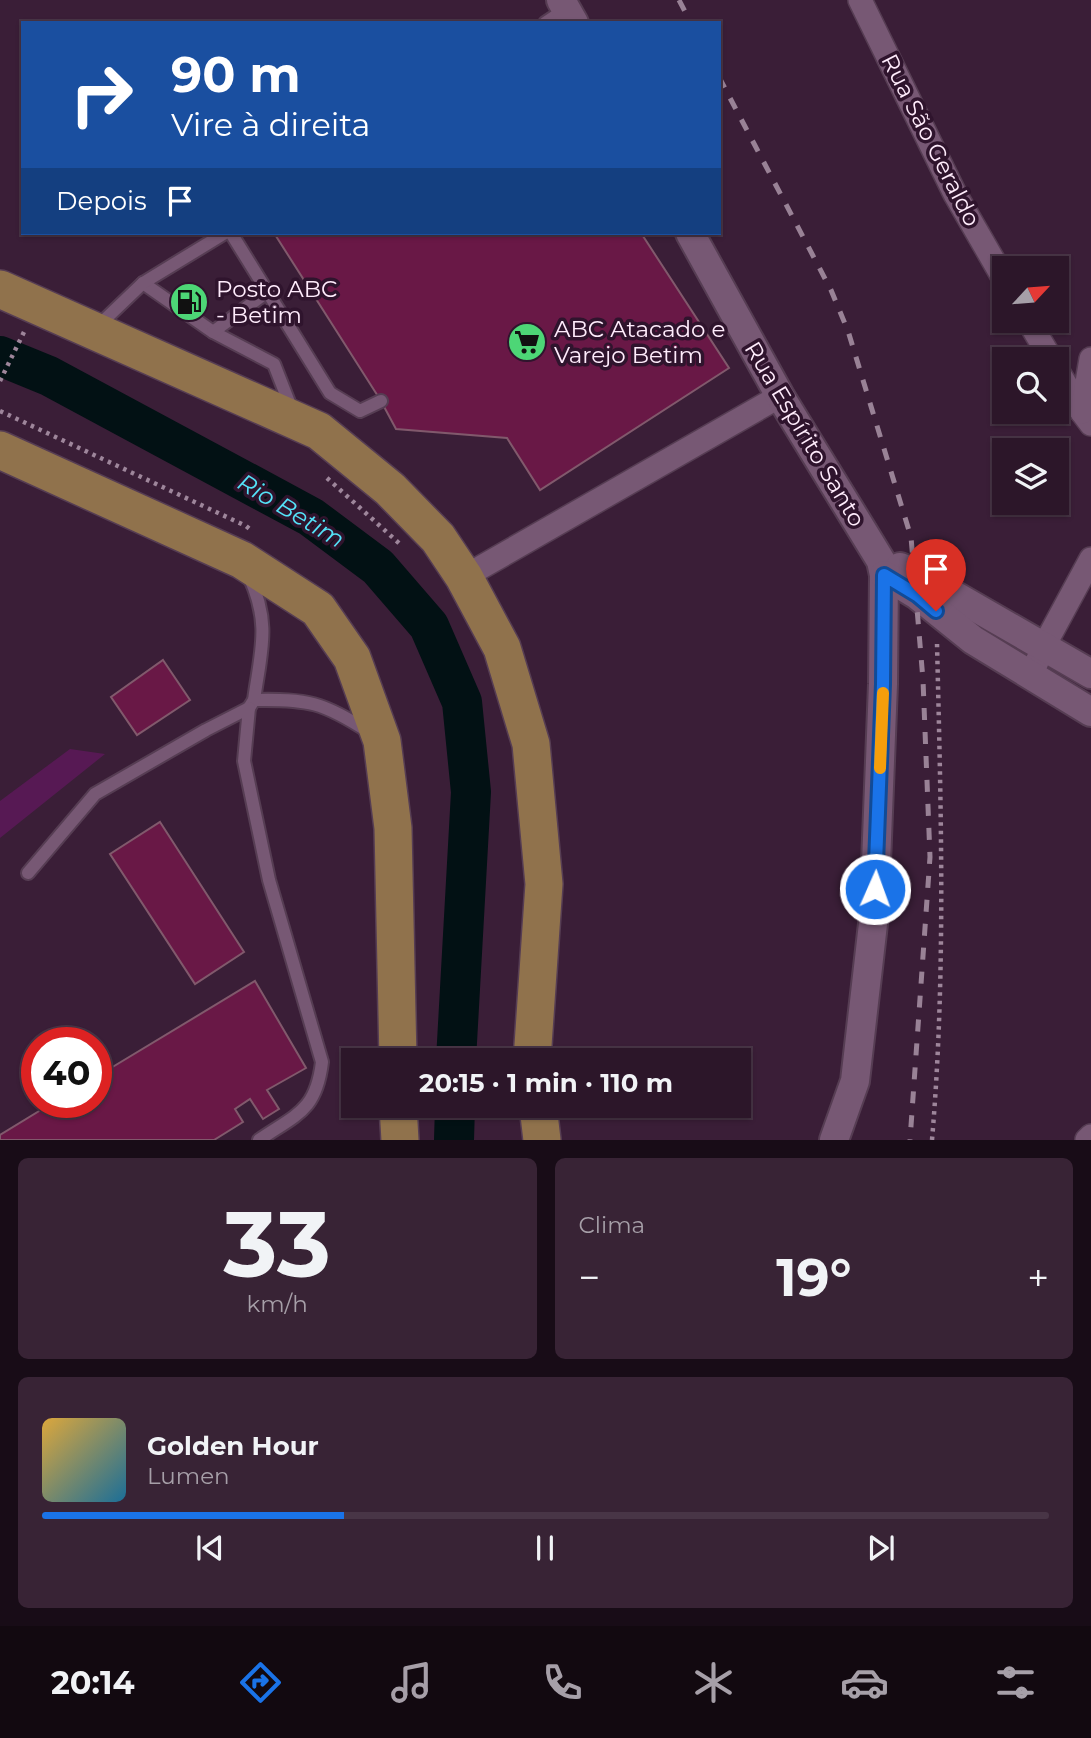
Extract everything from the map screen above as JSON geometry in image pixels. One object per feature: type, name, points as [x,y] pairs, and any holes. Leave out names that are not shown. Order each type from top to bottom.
[{"type":"main road","points":[[0,289],[319,430],[390,489],[438,538],[464,577],[502,648],[531,744],[544,884],[533,1048]]},
{"type":"main road","points":[[0,450],[249,547],[318,609],[352,658],[382,741],[393,828],[398,1048]]},
{"type":"main road","points":[[399,1118],[400,1139]]},
{"type":"main road","points":[[539,1118],[542,1139]]},
{"type":"street","name":"Rua São Geraldo","points":[[860,0],[955,194],[992,258]]},
{"type":"street","name":"Rua Espírito Santo","points":[[691,235],[780,396],[882,568]]},
{"type":"street","points":[[1086,418],[1091,359]]},
{"type":"street","points":[[1069,390],[1086,418]]},
{"type":"street","points":[[464,577],[780,396]]},
{"type":"street","points":[[1031,675],[1091,559]]},
{"type":"street","points":[[882,568],[973,640],[1091,712]]},
{"type":"street","points":[[882,568],[914,572],[1091,674]]},
{"type":"street","points":[[834,1139],[855,1081],[874,915],[883,684],[882,568]]},
{"type":"lane","points":[[93,331],[143,283],[222,235]]},
{"type":"lane","points":[[232,235],[330,393],[360,411],[381,401]]},
{"type":"lane","points":[[143,283],[213,332],[274,364],[296,420]]},
{"type":"lane","points":[[213,332],[267,292]]},
{"type":"lane","points":[[249,547],[264,631],[244,761],[269,880],[322,1062],[319,1084],[307,1108],[259,1139]]},
{"type":"lane","points":[[28,873],[95,794],[252,704],[292,699],[319,704],[348,718],[382,741]]},
{"type":"path","points":[[0,381],[16,349]]},
{"type":"path","points":[[0,411],[246,526],[249,547]]},
{"type":"path","points":[[317,469],[407,551]]},
{"type":"path","points":[[932,1139],[942,974],[942,837],[936,611]]},
{"type":"shaded area","points":[[70,749],[105,754],[0,838],[0,801]]},
{"type":"building","name":"ABC Atacado e Varejo Betim","points":[[275,235],[642,235],[729,368],[540,490],[507,438],[396,429]]},
{"type":"building","points":[[163,660],[190,700],[137,735],[111,697]]},
{"type":"building","points":[[160,822],[244,952],[195,984],[110,854]]},
{"type":"building","points":[[255,981],[306,1068],[267,1090],[279,1109],[263,1119],[250,1099],[235,1109],[243,1122],[214,1140],[0,1140],[0,1135],[28,1118],[112,1118],[112,1067]]},
{"type":"waterway","name":"Rio Betim","points":[[0,356],[49,376],[311,517],[378,567],[429,626],[462,702],[471,792],[457,1048]]},
{"type":"waterway","name":"Rio Betim","points":[[454,1140],[455,1118]]},
{"type":"railway","points":[[679,0],[690,21]]},
{"type":"railway","points":[[721,81],[831,290],[848,331],[911,537],[923,680],[930,857],[910,1140]]},
{"type":"slow traffic","points":[[880,768],[883,693]]},
{"type":"place","name":"Posto ABC - Betim","points":[[189,302]]},
{"type":"place","name":"ABC Atacado e Varejo Betim","points":[[527,342]]},
{"type":"route","points":[[875,889],[883,684],[884,575],[917,595],[936,611]]}]
